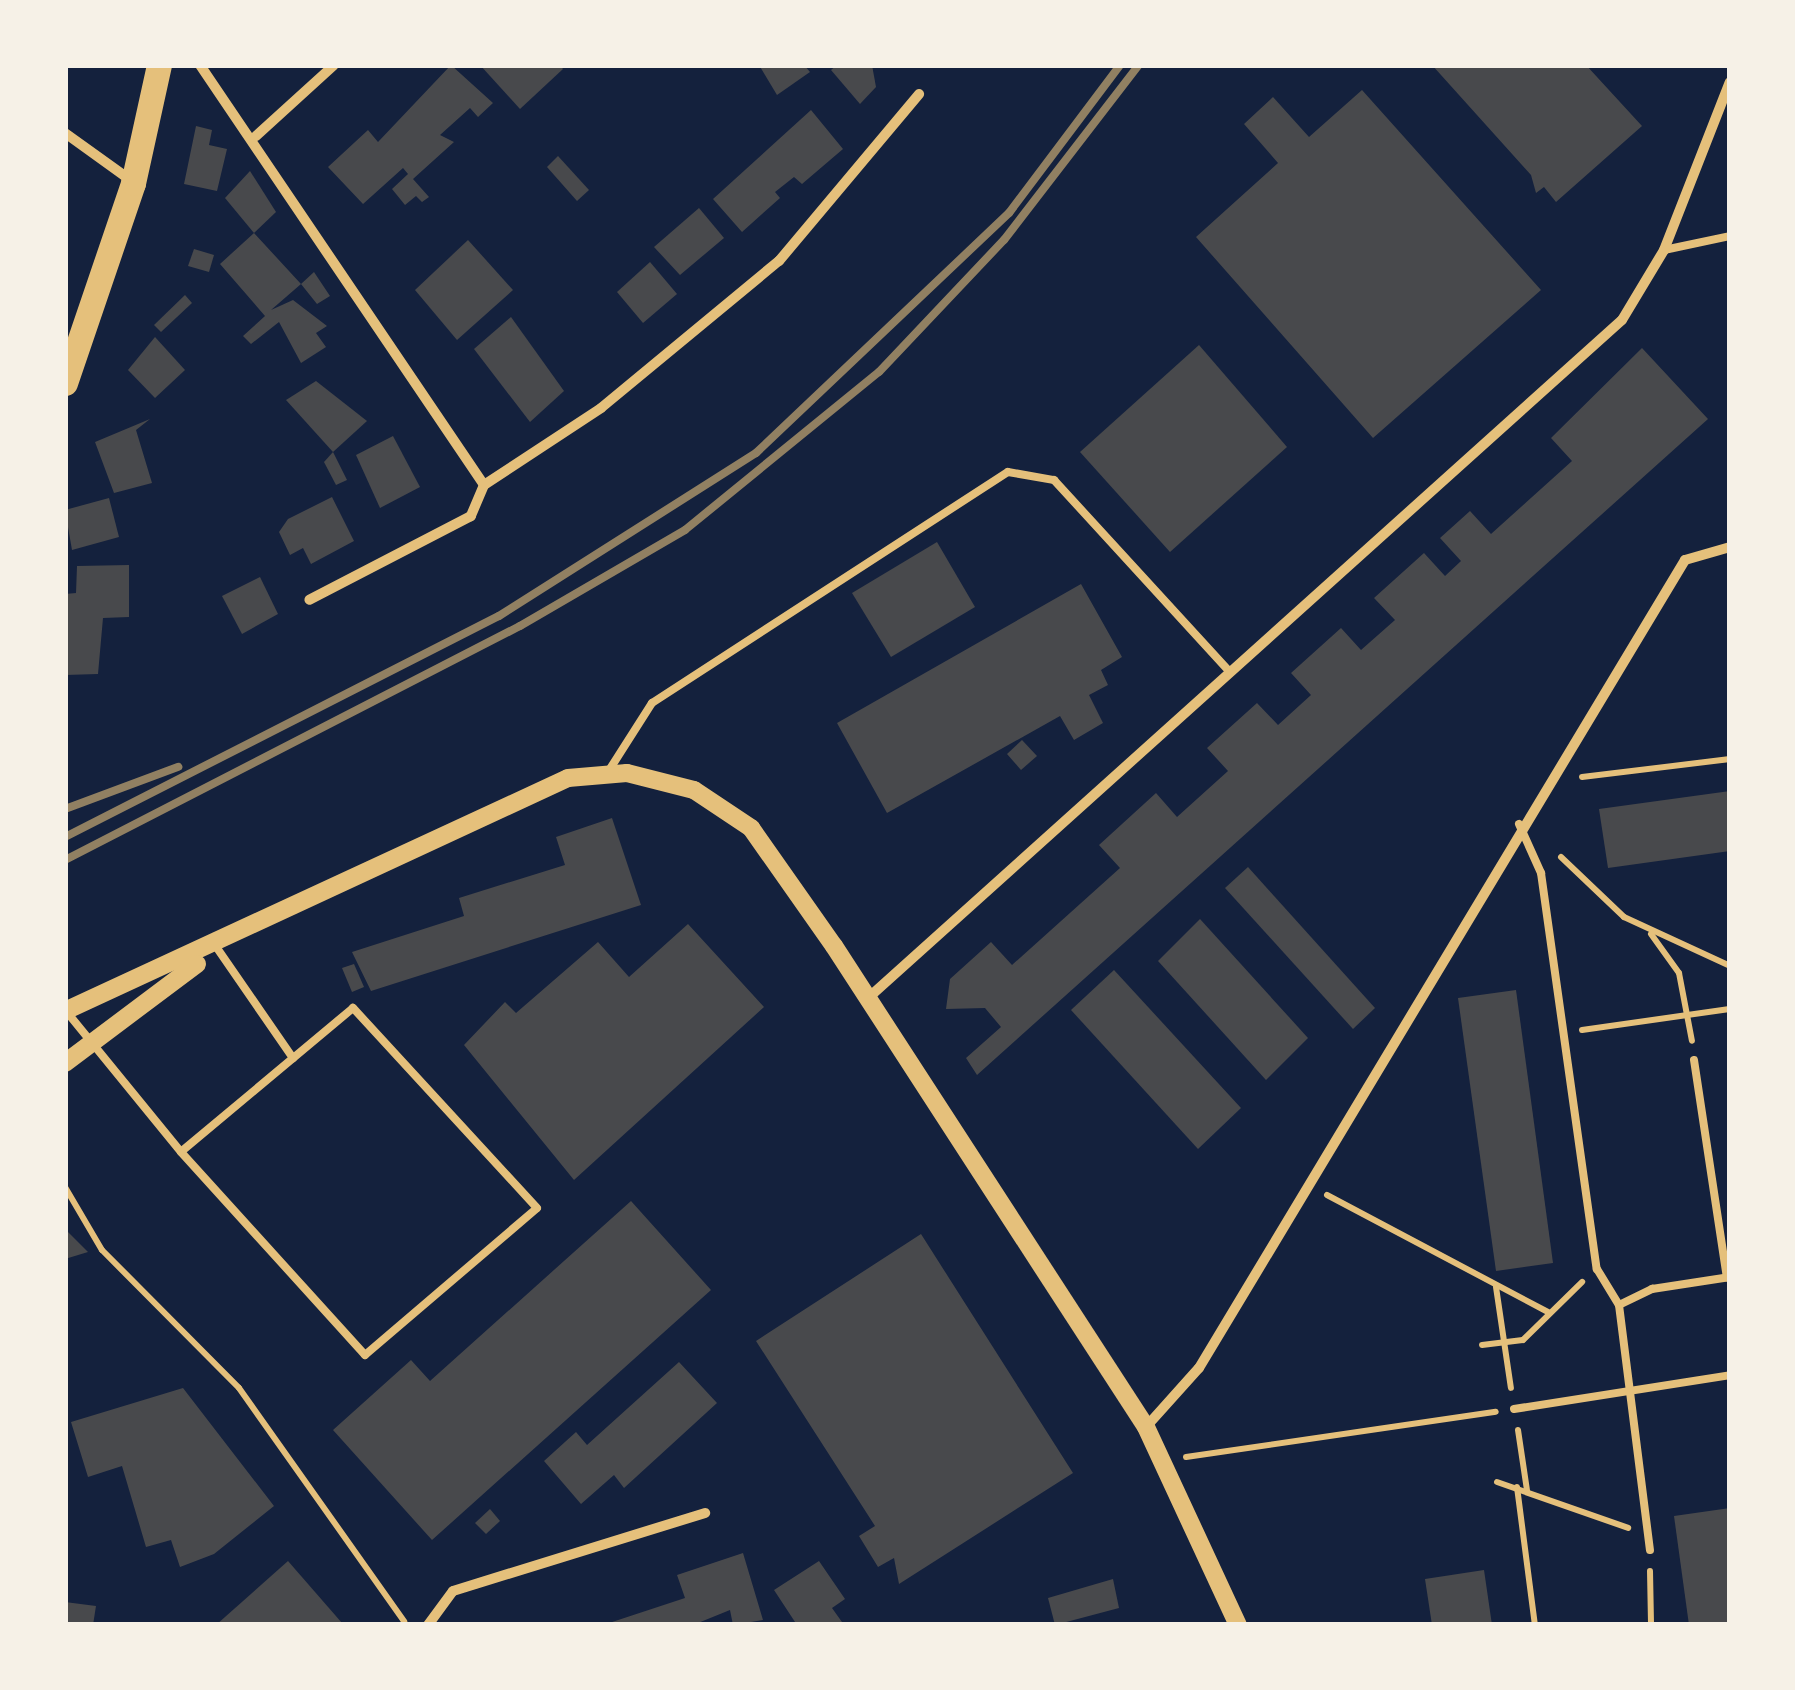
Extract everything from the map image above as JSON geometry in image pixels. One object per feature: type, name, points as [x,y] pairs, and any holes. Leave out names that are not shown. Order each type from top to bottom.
[{"type":"main road","points":[[65,384],[133,183],[159,65]]},
{"type":"street","points":[[200,65],[256,136],[484,485]]},
{"type":"street","points":[[256,136],[334,65]]},
{"type":"street","points":[[867,999],[1622,320],[1664,250],[1730,82]]},
{"type":"street","points":[[309,600],[471,516],[484,485],[601,408],[780,261],[919,94]]},
{"type":"street","points":[[65,133],[133,183]]},
{"type":"street","points":[[1146,1427],[1200,1368],[1519,824],[1685,560],[1730,547]]},
{"type":"street","points":[[66,1011],[217,948],[568,778],[607,775],[694,790],[751,828],[1146,1427],[1155,1462],[1238,1625]]},
{"type":"street","points":[[65,1063],[217,948]]},
{"type":"street","points":[[428,1625],[453,1592],[705,1513]]},
{"type":"lane","points":[[1664,250],[1730,236]]},
{"type":"lane","points":[[607,775],[652,703],[1008,472],[1054,480],[1230,672]]},
{"type":"lane","points":[[1519,824],[1541,873],[1597,1269],[1619,1305],[1625,1395],[1650,1550]]},
{"type":"lane","points":[[217,948],[294,1058]]},
{"type":"lane","points":[[66,1011],[181,1152],[365,1355],[538,1208],[353,1008],[181,1152]]},
{"type":"lane","points":[[1619,1305],[1652,1289],[1728,1278],[1694,1060]]},
{"type":"lane","points":[[1514,1409],[1625,1395],[1730,1375]]},
{"type":"path","points":[[1546,782],[1730,758]]},
{"type":"path","points":[[1519,824],[1647,930],[1679,974],[1690,1015],[1694,1060]]},
{"type":"path","points":[[1647,930],[1730,966]]},
{"type":"path","points":[[1561,1033],[1730,1009]]},
{"type":"path","points":[[1308,1185],[1548,1312]]},
{"type":"path","points":[[65,1187],[102,1250],[239,1388],[406,1625]]},
{"type":"path","points":[[1482,1344],[1523,1340],[1597,1269]]},
{"type":"path","points":[[1155,1462],[1514,1409]]},
{"type":"path","points":[[1497,1482],[1631,1530],[1650,1550],[1652,1625]]},
{"type":"path","points":[[1517,1487],[1534,1625]]},
{"type":"building","points":[[451,65],[493,103],[478,117],[470,108],[440,135],[454,142],[413,179],[429,197],[422,202],[416,196],[405,205],[392,189],[408,174],[403,168],[363,204],[328,167],[368,130],[378,142]]},
{"type":"building","points":[[480,65],[560,65],[563,69],[520,109]]},
{"type":"building","points":[[759,65],[804,65],[810,72],[777,95]]},
{"type":"building","points":[[837,65],[872,65],[876,87],[860,104],[831,70]]},
{"type":"building","points":[[1432,65],[1586,65],[1642,126],[1556,202],[1544,187],[1536,193],[1531,175]]},
{"type":"building","points":[[1362,90],[1541,290],[1373,438],[1196,237],[1278,163],[1244,124],[1273,97],[1309,137]]},
{"type":"building","points":[[811,110],[843,149],[802,184],[794,177],[775,192],[780,198],[742,232],[713,199]]},
{"type":"building","points":[[196,126],[212,130],[209,145],[227,149],[217,191],[184,184]]},
{"type":"building","points":[[558,156],[589,190],[577,201],[547,167]]},
{"type":"building","points":[[250,171],[276,212],[254,233],[225,198]]},
{"type":"building","points":[[699,208],[724,238],[680,275],[654,247]]},
{"type":"building","points":[[254,233],[301,284],[271,310],[293,300],[327,326],[316,333],[326,347],[301,363],[279,322],[251,344],[243,336],[265,316],[220,264]]},
{"type":"building","points":[[468,240],[513,290],[457,340],[415,290]]},
{"type":"building","points":[[194,249],[214,255],[209,272],[188,266]]},
{"type":"building","points":[[650,262],[677,294],[643,323],[617,292]]},
{"type":"building","points":[[314,272],[330,296],[317,304],[301,284]]},
{"type":"building","points":[[185,295],[192,303],[161,332],[154,325]]},
{"type":"building","points":[[511,317],[564,391],[530,422],[474,349]]},
{"type":"building","points":[[155,337],[185,370],[155,398],[128,370]]},
{"type":"building","points":[[1199,345],[1287,447],[1170,552],[1080,452]]},
{"type":"building","points":[[1642,348],[1708,419],[977,1075],[966,1058],[1001,1027],[985,1008],[946,1009],[950,979],[991,942],[1012,965],[1120,868],[1099,845],[1156,793],[1177,817],[1228,771],[1207,748],[1257,703],[1278,725],[1311,695],[1291,673],[1341,628],[1361,650],[1395,620],[1374,598],[1424,553],[1445,576],[1461,561],[1440,538],[1470,511],[1491,534],[1572,461],[1551,438]]},
{"type":"building","points":[[316,381],[367,421],[333,452],[286,400]]},
{"type":"building","points":[[150,419],[136,430],[152,483],[114,493],[95,442]]},
{"type":"building","points":[[393,436],[420,487],[380,508],[356,455]]},
{"type":"building","points":[[333,452],[347,480],[336,485],[324,462]]},
{"type":"building","points":[[332,497],[354,541],[311,564],[303,548],[290,555],[279,532],[288,519]]},
{"type":"building","points":[[109,498],[119,537],[72,550],[65,510]]},
{"type":"building","points":[[937,542],[975,607],[891,657],[852,593]]},
{"type":"building","points":[[129,565],[129,617],[103,618],[98,674],[65,675],[65,594],[76,593],[77,566]]},
{"type":"building","points":[[260,577],[278,614],[242,634],[222,596]]},
{"type":"building","points":[[1081,584],[1122,657],[1101,670],[1108,685],[1089,695],[1103,723],[1074,740],[1060,716],[887,813],[837,723]]},
{"type":"building","points":[[1022,740],[1037,756],[1021,770],[1007,754]]},
{"type":"building","points":[[1730,791],[1730,851],[1608,868],[1599,809]]},
{"type":"building","points":[[612,818],[641,905],[371,991],[352,952],[464,916],[459,898],[565,865],[556,837]]},
{"type":"building","points":[[1248,867],[1375,1008],[1353,1029],[1225,888]]},
{"type":"building","points":[[1200,919],[1308,1038],[1266,1080],[1158,961]]},
{"type":"building","points":[[688,924],[764,1007],[574,1180],[464,1045],[505,1002],[516,1013],[598,942],[629,977]]},
{"type":"building","points":[[354,964],[364,987],[352,992],[342,968]]},
{"type":"building","points":[[1114,970],[1241,1108],[1198,1149],[1071,1010]]},
{"type":"building","points":[[1516,990],[1553,1263],[1496,1271],[1458,998]]},
{"type":"building","points":[[631,1201],[711,1290],[432,1540],[333,1430],[411,1360],[430,1381]]},
{"type":"building","points":[[65,1229],[88,1252],[65,1259]]},
{"type":"building","points":[[921,1234],[1073,1473],[899,1584],[894,1558],[878,1567],[859,1536],[875,1526],[756,1341]]},
{"type":"building","points":[[679,1362],[717,1403],[624,1488],[614,1475],[581,1504],[544,1461],[576,1432],[587,1445]]},
{"type":"building","points":[[183,1388],[274,1506],[214,1554],[180,1567],[171,1540],[146,1547],[122,1466],[88,1477],[71,1422]]},
{"type":"building","points":[[1730,1508],[1730,1625],[1689,1625],[1674,1516]]},
{"type":"building","points":[[490,1509],[500,1521],[486,1534],[475,1523]]},
{"type":"building","points":[[743,1553],[763,1620],[733,1625],[730,1610],[693,1625],[603,1625],[685,1598],[677,1575]]},
{"type":"building","points":[[288,1561],[342,1623],[216,1625]]},
{"type":"building","points":[[819,1561],[845,1599],[832,1608],[842,1622],[797,1625],[774,1590]]},
{"type":"building","points":[[1484,1570],[1492,1625],[1432,1625],[1425,1579]]},
{"type":"building","points":[[1113,1579],[1119,1608],[1055,1625],[1048,1598]]},
{"type":"building","points":[[65,1602],[96,1606],[93,1625],[65,1625]]},
{"type":"railway","points":[[65,837],[499,616],[756,453],[1009,213],[1120,65]]},
{"type":"railway","points":[[65,860],[520,626],[685,530],[879,372],[1004,240],[1139,65]]},
{"type":"railway","points":[[65,809],[178,767]]}]
